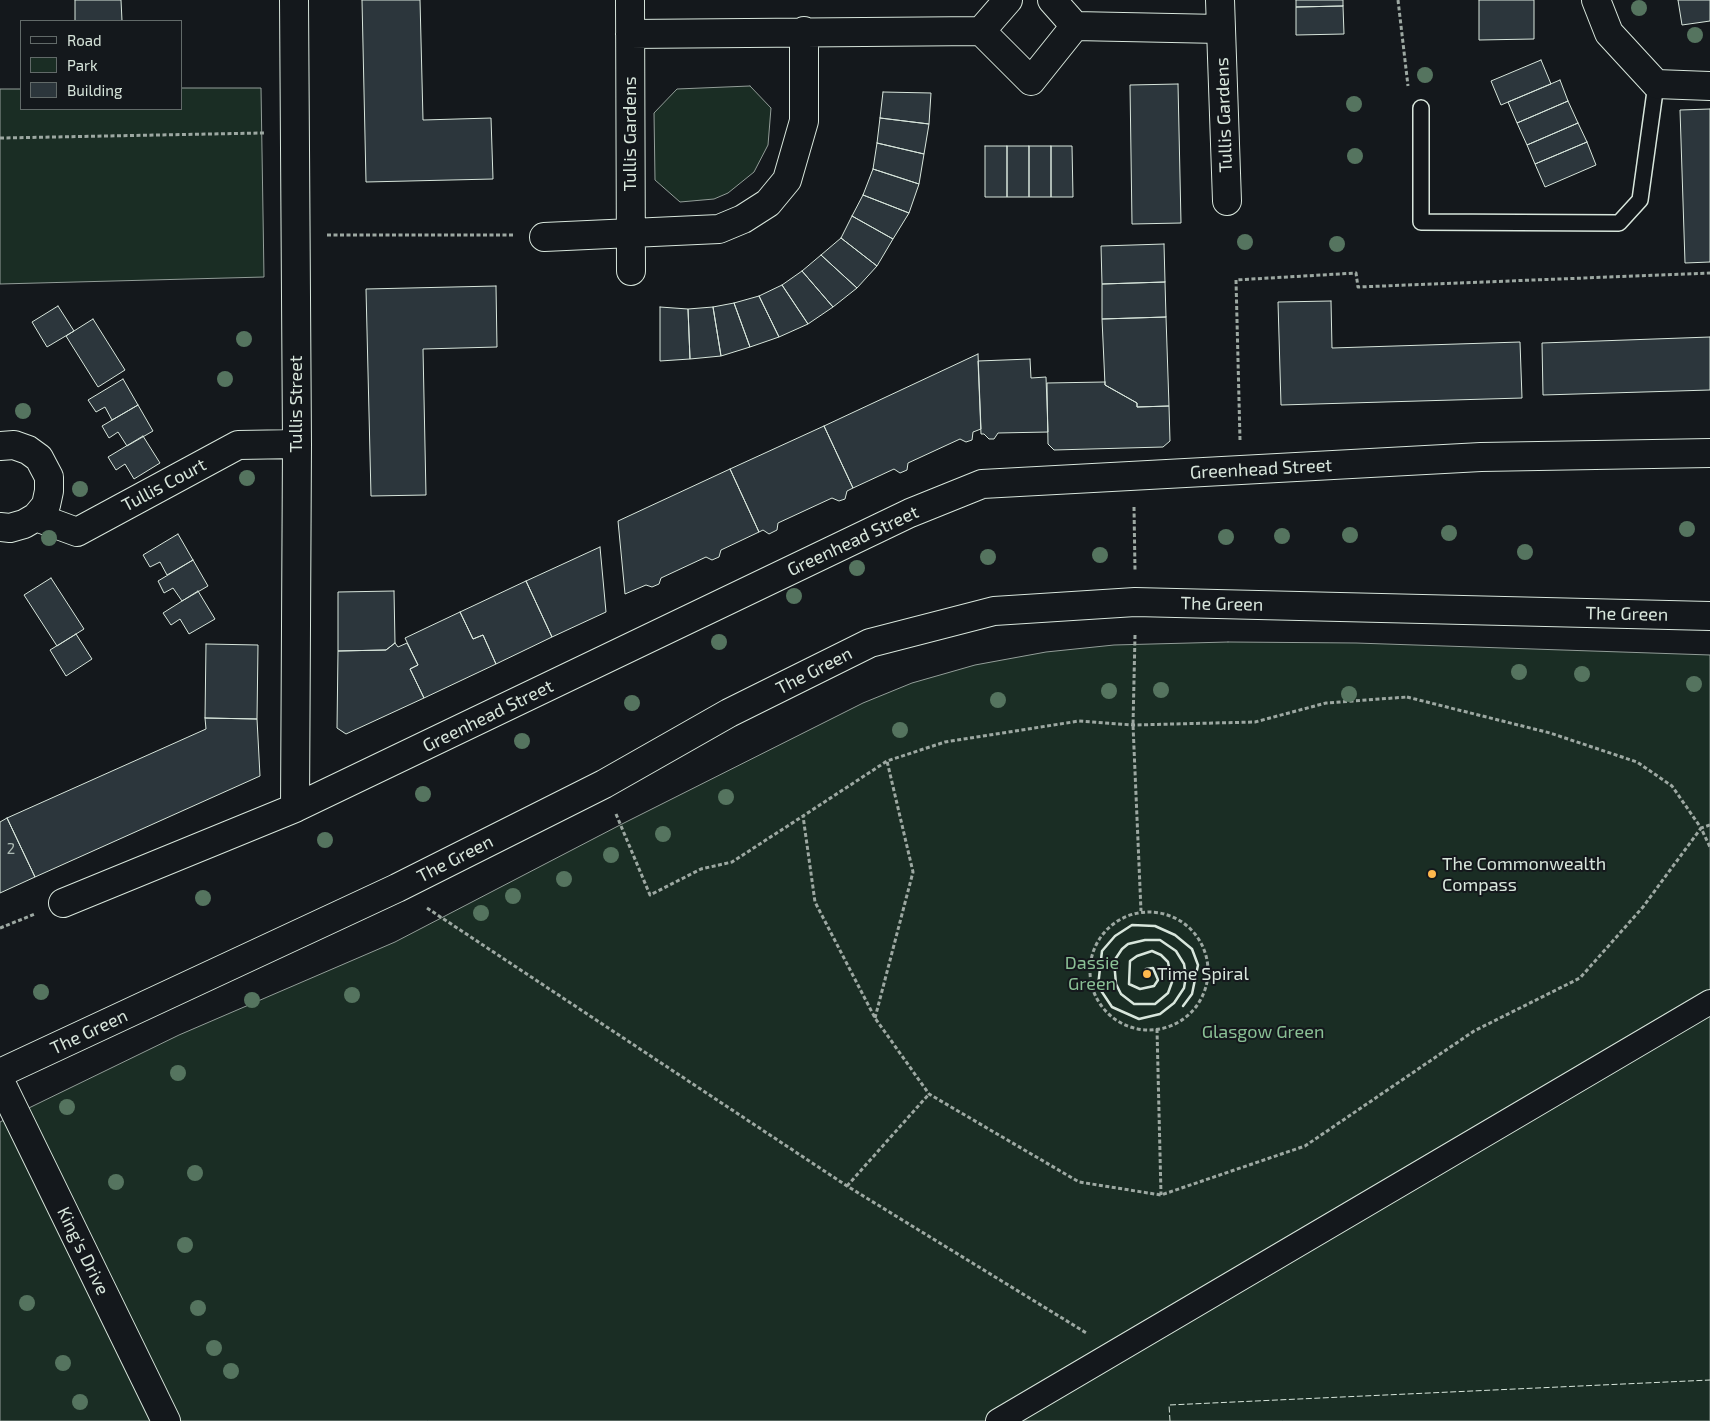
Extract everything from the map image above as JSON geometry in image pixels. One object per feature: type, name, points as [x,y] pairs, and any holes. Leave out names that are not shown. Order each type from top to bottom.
[{"type":"street","name":"Tullis Street","points":[[294,0],[297,444],[295,808]]},
{"type":"street","name":"Tullis Gardens","points":[[630,0],[631,271]]},
{"type":"street","points":[[981,31],[1008,0]]},
{"type":"street","points":[[1052,0],[1075,26],[1220,29]]},
{"type":"street","name":"Tullis Gardens","points":[[1220,0],[1227,201]]},
{"type":"street","points":[[1596,0],[1609,33],[1656,84],[1710,86]]},
{"type":"street","points":[[630,34],[804,31],[981,31],[1031,81],[1075,26]]},
{"type":"street","points":[[544,237],[719,229],[743,219],[768,203],[787,180],[804,121],[804,31]]},
{"type":"street","name":"Tullis Court","points":[[36,517],[77,532],[238,445],[297,444]]},
{"type":"street","points":[[0,446],[14,445],[28,450],[40,458],[49,477],[46,505],[36,517],[24,524],[10,528],[0,526]]},
{"type":"street","name":"Greenhead Street","points":[[64,903],[295,808],[910,514],[982,484],[1481,457],[1710,453]]},
{"type":"street","name":"The Green","points":[[0,1073],[397,888],[604,784],[730,713],[870,643],[994,611],[1135,602],[1710,616]]},
{"type":"street","points":[[998,1421],[1710,1002]]},
{"type":"street","name":"King's Drive","points":[[0,1081],[166,1421]]},
{"type":"lane","points":[[1421,108],[1421,222],[1619,223],[1640,200],[1656,84]]},
{"type":"path","points":[[1398,0],[1406,83],[1421,108]]},
{"type":"path","points":[[0,138],[295,133]]},
{"type":"path","points":[[295,236],[502,234],[544,237]]},
{"type":"path","points":[[1241,470],[1236,280],[1356,273],[1358,287],[1710,273]]},
{"type":"path","points":[[1134,476],[1135,602],[1133,725],[1141,911]]},
{"type":"path","points":[[604,784],[650,895],[701,869],[732,862],[888,761],[944,742],[1079,721],[1133,725],[1255,722],[1326,703],[1407,697],[1550,733],[1637,762],[1672,786],[1700,828],[1710,847]]},
{"type":"path","points":[[874,1018],[913,872],[888,761]]},
{"type":"path","points":[[803,816],[815,902],[874,1018],[929,1094],[1079,1182],[1161,1195],[1305,1146],[1474,1031],[1580,978],[1643,906],[1700,828],[1710,825]]},
{"type":"path","points":[[397,888],[847,1186],[1116,1351]]},
{"type":"path","points":[[1141,911],[1173,916],[1196,934],[1209,962],[1208,987],[1197,1009],[1174,1027],[1142,1032],[1108,1015],[1094,996],[1089,978],[1089,965],[1094,946],[1104,931],[1119,919],[1141,911]]},
{"type":"path","points":[[1157,1029],[1161,1195]]},
{"type":"path","points":[[847,1186],[929,1094]]},
{"type":"green space","points":[[750,86],[771,108],[768,145],[754,172],[728,193],[714,199],[680,202],[655,180],[654,113],[677,89]]},
{"type":"green space","points":[[182,88],[261,88],[264,277],[0,284],[0,89],[20,89],[20,110],[182,110]]},
{"type":"green space","name":"Glasgow Green","points":[[1228,642],[1356,643],[1710,655],[1710,1421],[0,1421],[0,1122],[179,1035],[395,942],[620,825],[863,703],[912,683],[975,665],[1046,652],[1114,645]]},
{"type":"building","points":[[75,0],[121,0],[122,20],[75,20]]},
{"type":"building","points":[[362,0],[420,0],[423,120],[491,118],[493,179],[366,182]]},
{"type":"building","points":[[1296,0],[1343,0],[1343,6],[1296,7]]},
{"type":"building","points":[[1479,0],[1534,0],[1534,39],[1479,40]]},
{"type":"building","points":[[1678,0],[1710,0],[1710,21],[1682,25]]},
{"type":"building","points":[[1343,6],[1344,34],[1296,35],[1296,7]]},
{"type":"building","points":[[1541,60],[1551,84],[1501,105],[1491,81]]},
{"type":"building","points":[[1560,80],[1568,101],[1517,123],[1508,102]]},
{"type":"building","points":[[1178,84],[1181,223],[1132,224],[1130,85]]},
{"type":"building","points":[[883,92],[931,93],[929,124],[880,118]]},
{"type":"building","points":[[1568,101],[1578,123],[1527,145],[1517,123]]},
{"type":"building","points":[[1710,109],[1710,262],[1685,263],[1680,110]]},
{"type":"building","points":[[880,118],[929,124],[924,154],[877,143]]},
{"type":"building","points":[[1578,123],[1587,142],[1535,164],[1527,145]]},
{"type":"building","points":[[1587,142],[1596,165],[1545,187],[1535,164]]},
{"type":"building","points":[[877,143],[924,154],[919,184],[873,169]]},
{"type":"building","points":[[985,146],[1007,146],[1007,197],[985,197]]},
{"type":"building","points":[[1007,146],[1029,146],[1029,197],[1007,197]]},
{"type":"building","points":[[1029,146],[1051,146],[1051,197],[1029,197]]},
{"type":"building","points":[[1051,146],[1072,146],[1073,197],[1051,197]]},
{"type":"building","points":[[873,169],[919,184],[909,213],[863,195]]},
{"type":"building","points":[[863,195],[909,213],[893,239],[852,216]]},
{"type":"building","points":[[852,216],[893,239],[877,266],[841,238]]},
{"type":"building","points":[[841,238],[877,266],[857,288],[821,255]]},
{"type":"building","points":[[1164,244],[1165,282],[1102,284],[1101,246]]},
{"type":"building","points":[[821,255],[857,288],[833,307],[802,271]]},
{"type":"building","points":[[802,271],[833,307],[808,324],[782,285]]},
{"type":"building","points":[[1165,282],[1166,317],[1102,319],[1102,284]]},
{"type":"building","points":[[782,285],[808,324],[779,337],[759,296]]},
{"type":"building","points":[[496,286],[497,347],[423,349],[426,495],[371,496],[366,289]]},
{"type":"building","points":[[759,296],[779,337],[750,347],[734,303]]},
{"type":"building","points":[[1331,301],[1332,348],[1520,342],[1522,398],[1281,405],[1278,302]]},
{"type":"building","points":[[734,303],[750,347],[721,356],[713,307]]},
{"type":"building","points":[[58,306],[74,331],[47,347],[32,322]]},
{"type":"building","points":[[660,307],[688,309],[690,359],[660,361]]},
{"type":"building","points":[[713,307],[721,356],[690,359],[688,309]]},
{"type":"building","points":[[1166,317],[1169,406],[1137,407],[1137,403],[1105,385],[1102,319]]},
{"type":"building","points":[[93,319],[125,370],[98,387],[66,336]]},
{"type":"building","points":[[1710,337],[1710,390],[1543,395],[1542,343]]},
{"type":"building","points":[[978,354],[981,429],[973,432],[972,440],[966,442],[960,439],[908,463],[907,470],[900,473],[894,469],[853,488],[824,426]]},
{"type":"building","points":[[1030,359],[1031,378],[1046,377],[1048,432],[998,433],[994,439],[989,439],[984,434],[981,434],[978,361]]},
{"type":"building","points":[[123,379],[138,405],[112,420],[105,407],[96,412],[88,400]]},
{"type":"building","points":[[1105,382],[1105,385],[1137,403],[1137,407],[1169,406],[1170,441],[1163,447],[1054,450],[1048,444],[1047,383]]},
{"type":"building","points":[[138,405],[153,431],[127,446],[118,432],[109,438],[102,426]]},
{"type":"building","points":[[824,426],[853,488],[847,491],[845,499],[839,501],[832,498],[778,523],[777,530],[769,534],[763,530],[759,532],[730,469]]},
{"type":"building","points":[[143,436],[160,463],[134,479],[125,464],[116,470],[108,457]]},
{"type":"building","points":[[730,469],[759,532],[721,550],[719,557],[712,560],[706,557],[661,578],[659,584],[652,587],[646,585],[625,594],[618,521]]},
{"type":"building","points":[[178,534],[193,560],[167,575],[160,562],[150,567],[143,555]]},
{"type":"building","points":[[600,547],[606,612],[552,637],[526,581]]},
{"type":"building","points":[[193,560],[208,586],[182,601],[173,588],[164,593],[158,581]]},
{"type":"building","points":[[51,578],[84,629],[57,646],[24,595]]},
{"type":"building","points":[[526,581],[552,637],[496,664],[483,635],[473,639],[460,612]]},
{"type":"building","points":[[198,591],[215,619],[189,634],[180,619],[171,625],[163,613]]},
{"type":"building","points":[[394,591],[395,643],[386,650],[338,651],[338,592]]},
{"type":"building","points":[[460,612],[473,639],[483,635],[496,664],[424,698],[410,669],[418,665],[405,638]]},
{"type":"building","points":[[76,634],[92,659],[66,676],[50,650]]},
{"type":"building","points":[[395,643],[398,647],[407,643],[418,665],[410,669],[424,698],[346,734],[337,728],[338,651],[386,650]]},
{"type":"building","points":[[206,644],[258,645],[257,719],[205,718]]},
{"type":"building","points":[[205,718],[257,719],[260,776],[35,877],[7,818],[206,729]]},
{"type":"building","points":[[7,818],[35,877],[0,893],[0,822]]},
{"type":"fence","points":[[1170,1421],[1169,1405],[1710,1380]]},
{"type":"wall","points":[[1143,973],[1146,969],[1153,968],[1158,980],[1154,986],[1140,989],[1129,984],[1130,961],[1137,956],[1152,951],[1161,955],[1168,962],[1172,982],[1168,993],[1155,1004],[1134,1004],[1121,994],[1116,984],[1114,961],[1122,949],[1128,944],[1145,940],[1160,940],[1176,951],[1184,964],[1186,976],[1184,988],[1174,1003],[1160,1014],[1139,1019],[1112,1007],[1098,986],[1102,951],[1115,936],[1132,925],[1155,926],[1175,935],[1192,949],[1198,965],[1192,994],[1183,1006]]},
{"type":"place","name":"The Commonwealth Compass","points":[[1432,874]]},
{"type":"place","name":"Time Spiral","points":[[1147,974]]},
{"type":"park label","name":"Dassie Green","points":[[1092,973]]}]
